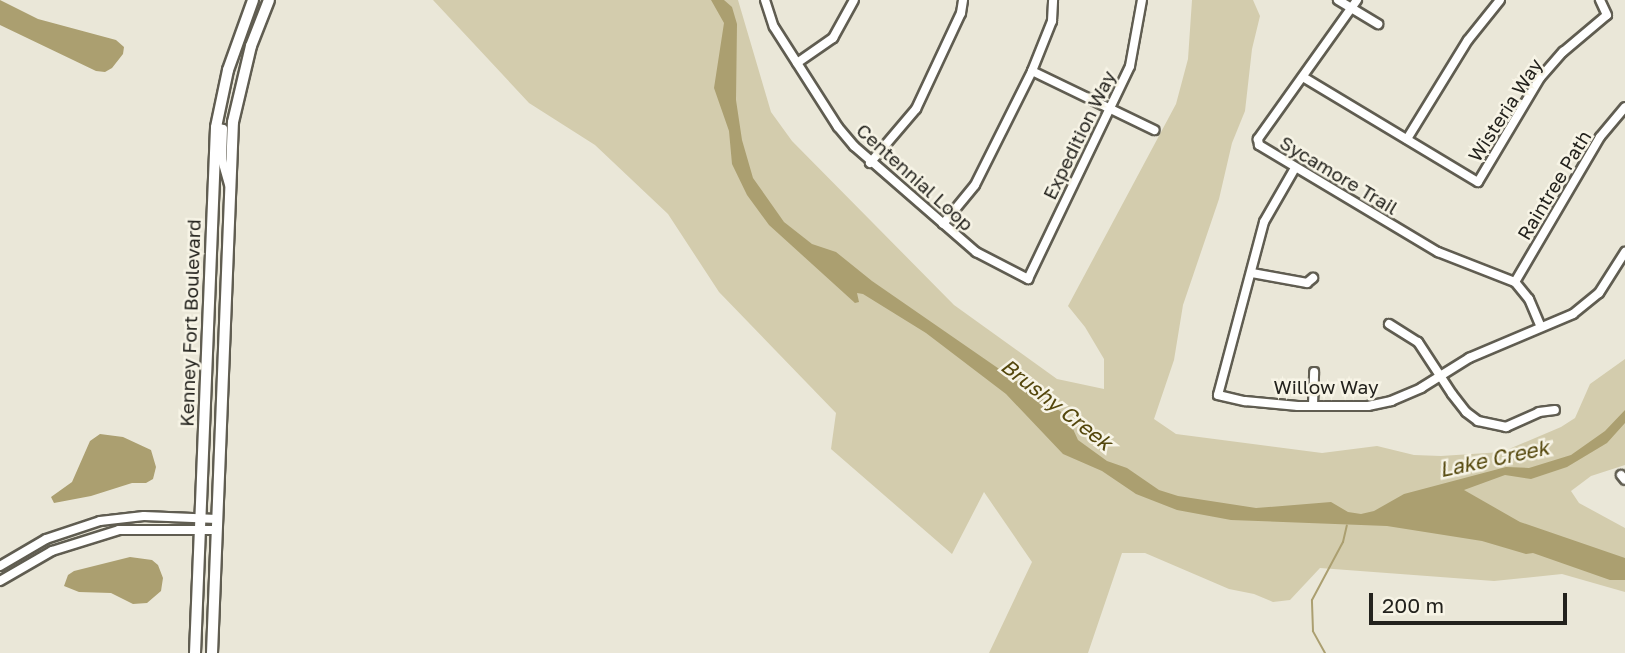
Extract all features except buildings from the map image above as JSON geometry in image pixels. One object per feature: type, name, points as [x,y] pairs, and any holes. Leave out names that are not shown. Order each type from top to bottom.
[{"type":"main road","name":"Kenney Fort Boulevard","points":[[195,653],[216,127],[228,70],[253,0]]},
{"type":"main road","name":"Kenney Fort Boulevard","points":[[212,653],[233,122],[242,80],[269,0]]},
{"type":"street","name":"Centennial Loop","points":[[765,0],[774,27],[838,128],[870,163],[976,252],[1028,279]]},
{"type":"street","points":[[797,63],[833,38],[854,0]]},
{"type":"street","points":[[870,163],[916,109],[961,13],[963,0]]},
{"type":"street","points":[[943,224],[975,185],[1032,71],[1052,21],[1053,0]]},
{"type":"street","name":"Expedition Way","points":[[1028,279],[1130,66],[1142,0]]},
{"type":"street","points":[[1338,0],[1354,4],[1378,24]]},
{"type":"street","points":[[1407,139],[1468,40],[1500,0]]},
{"type":"street","name":"Wisteria Way","points":[[1303,77],[1478,182],[1540,78],[1563,52],[1607,15],[1600,0]]},
{"type":"street","name":"Sycamore Trail","points":[[1354,4],[1257,142],[1295,168],[1438,252],[1514,282]]},
{"type":"street","points":[[1032,71],[1154,130]]},
{"type":"street","name":"Raintree Path","points":[[1514,282],[1600,137],[1625,107]]},
{"type":"street","points":[[216,127],[224,133],[222,160],[230,187]]},
{"type":"street","name":"Willow Way","points":[[1295,168],[1264,222],[1218,395],[1255,402],[1381,404],[1411,393],[1469,358],[1568,316],[1591,300],[1607,284],[1625,252]]},
{"type":"street","points":[[1252,273],[1307,283],[1313,278]]},
{"type":"street","points":[[1514,282],[1529,299],[1541,327]]},
{"type":"street","points":[[1389,324],[1418,342],[1466,412],[1487,425],[1515,425],[1539,412],[1555,410]]},
{"type":"street","points":[[1313,405],[1314,372]]},
{"type":"street","points":[[0,566],[46,539],[100,521],[144,516],[200,518],[217,525]]},
{"type":"street","points":[[0,581],[52,551],[91,537],[132,528],[200,530],[217,525]]},
{"type":"shaded area","points":[[0,0],[38,19],[116,40],[124,47],[123,54],[112,68],[105,72],[96,71],[0,25]]},
{"type":"shaded area","points":[[433,0],[738,0],[771,112],[792,141],[954,305],[1057,379],[1104,389],[1104,359],[1085,327],[1068,306],[1176,104],[1188,59],[1192,0],[1253,0],[1260,16],[1252,49],[1245,111],[1232,143],[1219,199],[1183,305],[1174,360],[1154,419],[1176,434],[1322,453],[1377,446],[1414,455],[1502,452],[1561,427],[1575,418],[1590,384],[1625,359],[1625,465],[1591,476],[1571,491],[1579,503],[1625,528],[1625,592],[1562,574],[1494,581],[1320,568],[1290,600],[1273,602],[1254,594],[1229,589],[1145,553],[1122,553],[1088,653],[989,653],[1032,562],[984,492],[952,554],[831,449],[836,413],[719,292],[668,214],[595,145],[529,103]]},
{"type":"shaded area","points":[[711,0],[724,0],[732,7],[737,24],[736,100],[742,140],[753,178],[784,222],[812,244],[836,252],[872,281],[1060,411],[1068,418],[1078,440],[1107,461],[1127,468],[1159,490],[1178,496],[1256,508],[1331,502],[1348,512],[1361,514],[1374,511],[1404,494],[1506,467],[1529,468],[1571,455],[1605,431],[1625,410],[1625,423],[1607,443],[1567,467],[1531,479],[1505,475],[1464,490],[1520,522],[1625,558],[1625,580],[1610,580],[1533,553],[1526,554],[1482,541],[1387,526],[1231,520],[1177,510],[1136,494],[1102,471],[1063,454],[1006,394],[926,333],[863,294],[857,293],[859,302],[855,303],[769,225],[747,195],[732,164],[729,131],[714,88],[724,23]]},
{"type":"shaded area","points":[[100,434],[123,437],[151,450],[156,467],[153,479],[146,483],[132,483],[91,496],[54,503],[51,497],[72,482],[90,441]]},
{"type":"shaded area","points":[[130,557],[152,560],[158,565],[163,578],[161,591],[147,603],[133,604],[111,593],[79,592],[64,586],[68,575],[74,571]]},
{"type":"waterway","points":[[1325,653],[1313,631],[1312,600],[1343,542],[1347,525]]},
{"type":"water label","name":"Brushy Creek","points":[[1057,404]]},
{"type":"water label","name":"Lake Creek","points":[[1494,458]]}]
